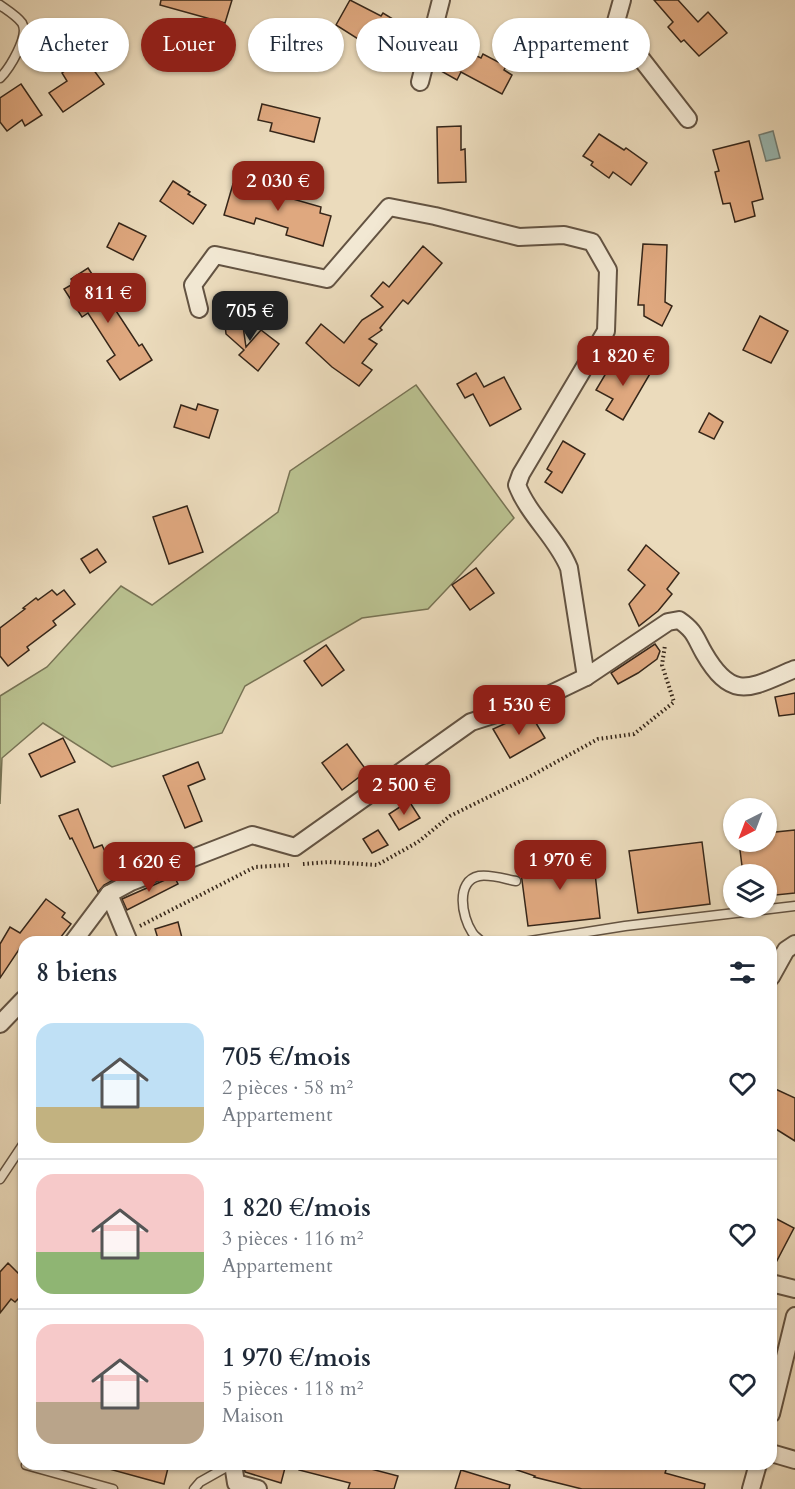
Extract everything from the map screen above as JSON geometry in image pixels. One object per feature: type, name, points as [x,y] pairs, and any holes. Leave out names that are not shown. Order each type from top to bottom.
[{"type":"street","points":[[420,82],[441,0]]},
{"type":"street","points":[[622,0],[615,25],[688,119]]},
{"type":"street","points":[[199,309],[193,285],[215,255],[327,279],[389,207],[519,237],[564,235],[592,242],[608,270],[606,331],[521,474],[517,485],[522,498],[564,556],[569,568],[586,677]]},
{"type":"street","points":[[78,936],[110,894],[130,882],[252,835],[295,847],[471,722],[534,702],[586,677],[668,622],[679,620],[691,628],[706,655],[727,682],[742,688],[795,669]]},
{"type":"street","points":[[110,894],[123,936]]},
{"type":"street","points":[[777,966],[786,950],[795,944]]},
{"type":"street","points":[[0,1024],[18,1005]]},
{"type":"street","points":[[777,1284],[795,1289]]},
{"type":"street","points":[[777,1390],[795,1316]]},
{"type":"street","points":[[777,1456],[795,1460]]},
{"type":"street","points":[[234,1470],[236,1483],[258,1489]]},
{"type":"street","points":[[751,1489],[756,1470]]},
{"type":"lane","points":[[0,5],[22,24],[24,31],[12,61],[0,78]]},
{"type":"lane","points":[[475,936],[464,912],[463,891],[469,880],[479,876],[516,880]]},
{"type":"lane","points":[[564,936],[795,906]]},
{"type":"lane","points":[[0,1179],[18,1152]]},
{"type":"lane","points":[[44,1470],[113,1489]]},
{"type":"lane","points":[[194,1489],[200,1482],[222,1470]]},
{"type":"path","points":[[128,936],[255,867],[328,862],[377,865],[418,842],[450,816],[598,740],[634,734],[674,702],[662,665],[665,640]]},
{"type":"green space","points":[[416,385],[514,518],[428,609],[362,618],[245,686],[222,733],[112,767],[43,723],[2,758],[0,804],[0,696],[47,667],[121,586],[152,605],[278,512],[290,471]]},
{"type":"water","points":[[773,131],[780,158],[766,161],[759,135]]},
{"type":"building","points":[[161,0],[232,0],[227,18],[207,18],[160,5]]},
{"type":"building","points":[[350,0],[381,16],[383,13],[391,18],[356,18],[356,38],[344,30],[344,18],[340,18]]},
{"type":"building","points":[[654,0],[678,0],[698,22],[708,12],[727,33],[699,56],[684,40],[681,42],[668,27],[673,22]]},
{"type":"building","points":[[483,54],[492,59],[492,72],[507,72],[512,75],[502,94],[461,72],[480,72],[480,58]]},
{"type":"building","points":[[95,72],[104,84],[63,112],[49,93],[67,81],[62,73]]},
{"type":"building","points":[[443,72],[461,72],[457,80]]},
{"type":"building","points":[[21,84],[42,115],[25,126],[22,120],[7,131],[0,122],[0,98]]},
{"type":"building","points":[[262,104],[320,118],[314,142],[270,131],[272,123],[258,120]]},
{"type":"building","points":[[461,126],[461,150],[465,149],[466,182],[438,183],[437,127]]},
{"type":"building","points":[[599,134],[624,150],[626,148],[647,163],[631,185],[613,172],[609,178],[591,165],[593,162],[583,156]]},
{"type":"building","points":[[749,141],[763,199],[752,202],[755,216],[735,222],[730,203],[723,204],[715,172],[719,171],[713,150]]},
{"type":"building","points":[[247,179],[274,187],[272,193],[321,207],[320,213],[331,216],[323,246],[286,235],[288,228],[256,218],[254,224],[224,215],[233,184],[245,187]]},
{"type":"building","points":[[173,181],[206,205],[193,224],[160,201]]},
{"type":"building","points":[[119,223],[146,236],[133,260],[107,247]]},
{"type":"building","points":[[643,244],[667,245],[665,302],[672,306],[662,326],[644,316],[644,305],[638,305]]},
{"type":"building","points":[[423,246],[442,263],[408,304],[403,300],[380,328],[382,330],[369,339],[377,344],[362,363],[372,370],[359,386],[332,367],[306,343],[321,324],[344,343],[362,320],[383,307],[371,296],[383,282],[389,287]]},
{"type":"building","points":[[88,268],[139,346],[142,344],[152,360],[120,380],[107,361],[115,355],[88,313],[82,317],[64,289],[73,284],[71,279]]},
{"type":"building","points":[[241,312],[246,347],[261,330],[279,344],[258,371],[239,355],[244,350],[226,334],[224,314]]},
{"type":"building","points":[[760,316],[788,331],[771,363],[743,350]]},
{"type":"building","points":[[627,359],[651,372],[623,420],[606,410],[613,399],[596,390],[612,363],[621,368]]},
{"type":"building","points":[[476,373],[484,387],[504,377],[521,409],[490,426],[473,394],[465,398],[457,384]]},
{"type":"building","points":[[198,404],[218,410],[209,438],[174,427],[181,405],[196,410]]},
{"type":"building","points":[[709,413],[723,422],[714,439],[699,432]]},
{"type":"building","points":[[563,441],[585,454],[562,493],[545,482],[552,472],[547,469]]},
{"type":"building","points":[[187,506],[203,552],[169,564],[153,517]]},
{"type":"building","points":[[646,545],[679,573],[667,589],[672,594],[658,611],[639,626],[629,604],[645,585],[628,570]]},
{"type":"building","points":[[97,549],[106,562],[90,573],[81,559]]},
{"type":"building","points":[[476,568],[494,593],[470,610],[452,585]]},
{"type":"building","points":[[52,590],[57,595],[64,590],[75,604],[53,621],[56,625],[27,647],[29,650],[8,666],[0,656],[0,628],[36,598],[38,600]]},
{"type":"building","points":[[655,644],[660,651],[657,659],[618,684],[611,673]]},
{"type":"building","points":[[326,645],[344,670],[322,686],[304,661]]},
{"type":"building","points":[[795,693],[795,714],[779,716],[775,697]]},
{"type":"building","points":[[520,717],[524,723],[533,718],[545,738],[510,758],[493,729]]},
{"type":"building","points":[[63,738],[75,762],[41,777],[29,754]]},
{"type":"building","points":[[347,744],[367,771],[342,790],[322,763]]},
{"type":"building","points":[[198,762],[205,779],[188,786],[202,821],[185,828],[163,776]]},
{"type":"building","points":[[409,801],[420,818],[399,830],[389,814]]},
{"type":"building","points":[[78,809],[94,848],[102,845],[117,878],[104,885],[98,892],[59,816]]},
{"type":"building","points":[[378,830],[388,845],[372,853],[363,839]]},
{"type":"building","points":[[795,830],[795,893],[777,895],[777,864],[742,864],[740,852],[777,852],[777,832]]},
{"type":"building","points":[[702,842],[710,904],[638,913],[629,851]]},
{"type":"building","points":[[593,855],[600,918],[528,926],[520,865]]},
{"type":"building","points":[[174,876],[178,884],[127,910],[122,899]]},
{"type":"building","points":[[46,899],[65,913],[62,917],[71,924],[62,936],[18,936],[18,951],[0,978],[0,944],[10,927],[20,933]]},
{"type":"building","points":[[178,922],[182,936],[157,936],[155,929]]},
{"type":"building","points":[[777,1090],[795,1098],[795,1141],[777,1130]]},
{"type":"building","points":[[777,1219],[794,1228],[777,1261]]},
{"type":"building","points":[[8,1263],[18,1273],[18,1299],[15,1302],[11,1299],[0,1313],[0,1272]]},
{"type":"building","points":[[113,1470],[168,1470],[164,1484]]},
{"type":"building","points":[[245,1470],[284,1470],[281,1483]]},
{"type":"building","points":[[299,1470],[375,1470],[398,1476],[394,1489],[348,1489],[350,1483]]},
{"type":"building","points":[[461,1470],[510,1485],[509,1489],[455,1489]]},
{"type":"building","points":[[517,1470],[666,1470],[665,1473],[705,1484],[704,1489],[582,1489]]}]
